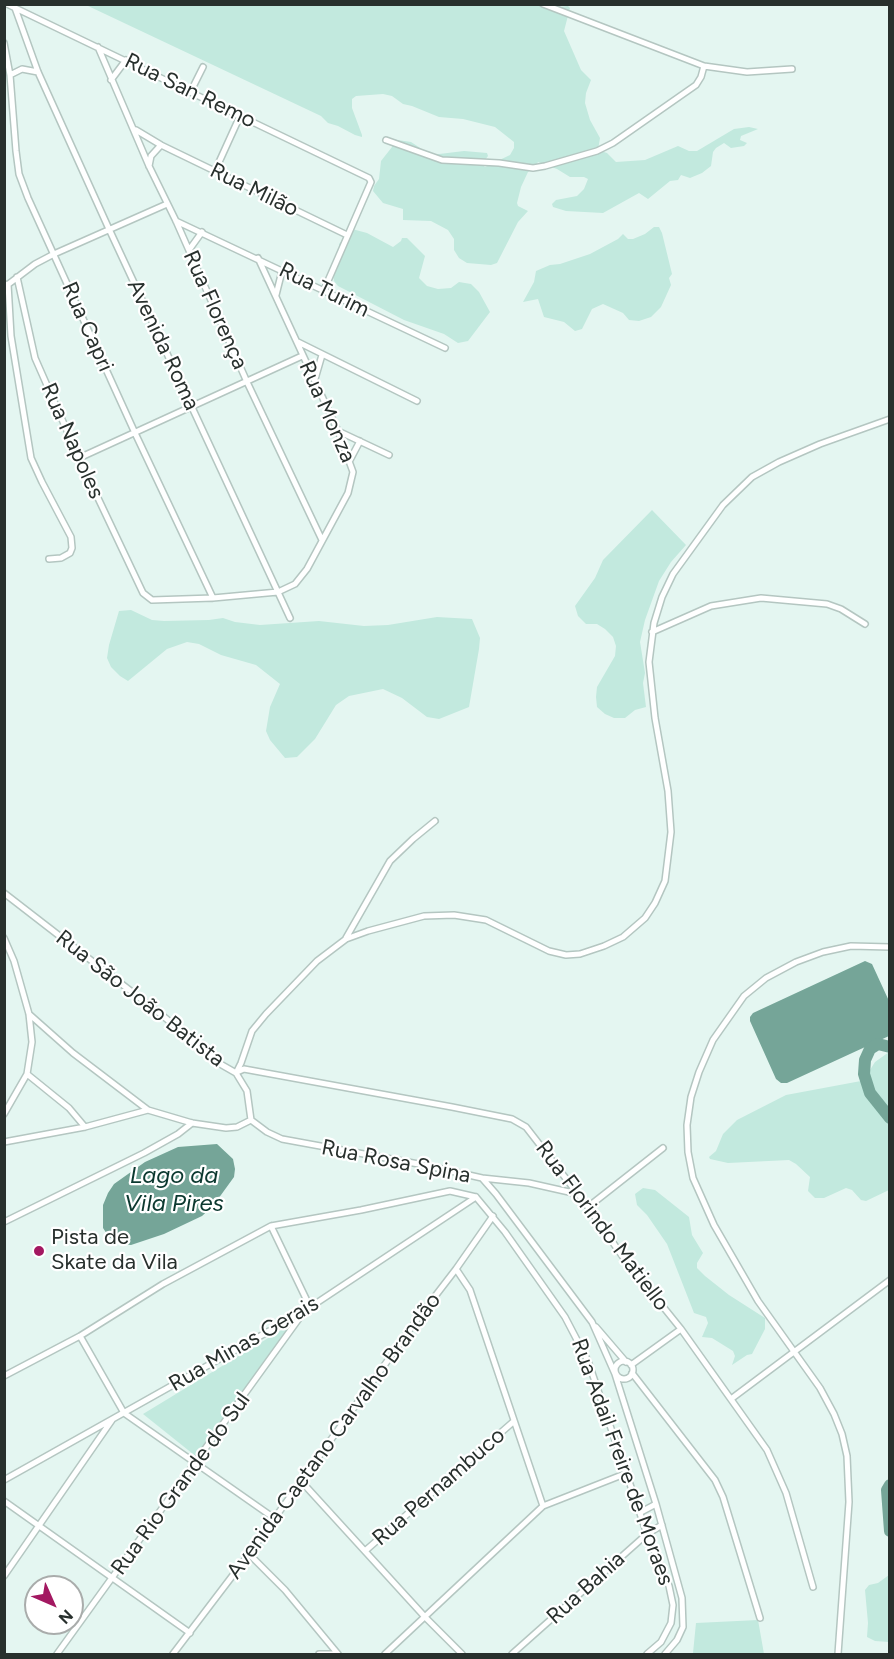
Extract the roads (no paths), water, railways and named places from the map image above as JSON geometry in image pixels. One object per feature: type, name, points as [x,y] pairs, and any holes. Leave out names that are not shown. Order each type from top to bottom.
[{"type":"street","name":"Rua San Remo","points":[[7,4],[363,174],[371,182],[347,235]]},
{"type":"street","points":[[543,4],[704,66],[747,72],[792,69]]},
{"type":"street","name":"Avenida Roma","points":[[15,8],[39,72],[109,230],[290,618]]},
{"type":"street","name":"Rua Capri","points":[[4,43],[10,75],[20,174],[135,433],[213,597]]},
{"type":"street","name":"Rua Florença","points":[[98,47],[247,382],[322,540]]},
{"type":"street","points":[[111,80],[126,60]]},
{"type":"street","points":[[386,140],[442,160],[499,163],[533,168],[545,166],[597,152],[613,143],[696,85],[704,66]]},
{"type":"street","points":[[191,91],[203,67]]},
{"type":"street","points":[[10,75],[22,69],[39,72]]},
{"type":"street","points":[[215,171],[240,116]]},
{"type":"street","name":"Rua Milão","points":[[135,130],[161,145],[347,235]]},
{"type":"street","points":[[149,166],[151,156],[161,145]]},
{"type":"street","points":[[49,559],[62,558],[70,553],[71,537],[32,458],[11,336],[6,286],[54,254],[167,204]]},
{"type":"street","name":"Rua Turim","points":[[176,221],[445,348]]},
{"type":"street","points":[[189,250],[202,232]]},
{"type":"street","points":[[324,290],[347,235]]},
{"type":"street","name":"Rua Monza","points":[[147,598],[152,600],[213,597],[278,592],[287,589],[301,578],[348,493],[353,471],[350,460],[258,258]]},
{"type":"street","points":[[275,296],[282,271]]},
{"type":"street","name":"Rua Napoles","points":[[17,277],[35,358],[79,458],[147,598]]},
{"type":"street","points":[[297,342],[417,401]]},
{"type":"street","points":[[314,380],[322,355]]},
{"type":"street","points":[[79,458],[302,356]]},
{"type":"street","points":[[236,1073],[252,1031],[317,961],[346,939],[424,916],[454,915],[486,920],[549,951],[573,955],[604,946],[623,937],[645,918],[655,903],[664,881],[671,832],[668,791],[655,718],[649,662],[652,632],[662,597],[673,574],[723,505],[752,477],[820,444],[890,419]]},
{"type":"street","points":[[338,431],[389,454]]},
{"type":"street","points":[[350,460],[360,441]]},
{"type":"street","points":[[652,632],[711,606],[761,598],[827,604],[841,609],[865,624]]},
{"type":"street","points":[[346,939],[390,861],[435,821]]},
{"type":"street","name":"Rua São João Batista","points":[[4,893],[163,1016],[222,1065],[236,1073],[247,1091],[251,1120]]},
{"type":"street","points":[[4,938],[14,961],[29,1014],[32,1042],[27,1074],[4,1114]]},
{"type":"street","points":[[838,1654],[849,1502],[847,1456],[834,1414],[820,1388],[758,1301],[714,1225],[693,1178],[688,1152],[687,1125],[691,1097],[713,1040],[744,996],[766,978],[796,962],[823,952],[851,946],[890,947]]},
{"type":"street","points":[[29,1014],[73,1053],[148,1110],[192,1123],[226,1128],[237,1127],[251,1120]]},
{"type":"street","name":"Rua Florindo Matiello","points":[[236,1073],[244,1069],[512,1119],[526,1127],[588,1207],[623,1257],[681,1329],[767,1450],[786,1493],[813,1587]]},
{"type":"street","points":[[27,1074],[69,1108],[85,1127]]},
{"type":"street","points":[[4,1142],[85,1127],[148,1110]]},
{"type":"street","name":"Rua Rosa Spina","points":[[251,1120],[267,1132],[282,1139],[482,1178],[517,1221],[592,1322],[615,1374],[656,1504],[682,1598],[683,1627],[665,1654]]},
{"type":"street","points":[[4,1222],[144,1153],[178,1134],[192,1123]]},
{"type":"street","points":[[588,1207],[663,1148]]},
{"type":"street","points":[[482,1178],[529,1183],[578,1194]]},
{"type":"street","points":[[4,1376],[80,1336],[163,1284],[271,1226],[450,1191],[476,1197]]},
{"type":"street","name":"Rua Adail Freire de Moraes","points":[[476,1197],[493,1216],[566,1317],[588,1361],[641,1512],[646,1533],[669,1586],[673,1605],[671,1623],[661,1642],[647,1654]]},
{"type":"street","name":"Rua Minas Gerais","points":[[4,1480],[303,1312],[476,1197]]},
{"type":"street","name":"Avenida Caetano Carvalho Brandão","points":[[173,1654],[249,1554],[493,1216]]},
{"type":"street","points":[[271,1226],[310,1307]]},
{"type":"street","points":[[456,1269],[470,1290],[543,1506]]},
{"type":"street","points":[[731,1399],[890,1280]]},
{"type":"street","name":"Rua Rio Grande do Sul","points":[[57,1654],[196,1464],[303,1312]]},
{"type":"street","points":[[592,1322],[629,1364],[632,1373],[715,1480],[723,1497],[760,1618]]},
{"type":"street","points":[[632,1373],[630,1377],[622,1379],[615,1374],[617,1364],[629,1364],[681,1329]]},
{"type":"street","points":[[80,1336],[124,1413],[274,1518]]},
{"type":"street","points":[[4,1576],[113,1419]]},
{"type":"street","name":"Rua Pernambuco","points":[[364,1551],[513,1422]]},
{"type":"street","points":[[385,1654],[543,1506],[627,1473]]},
{"type":"street","points":[[301,1481],[425,1617],[462,1654]]},
{"type":"street","points":[[4,1501],[189,1633]]},
{"type":"street","points":[[641,1512],[656,1504]]},
{"type":"street","name":"Rua Bahia","points":[[512,1654],[646,1533],[662,1525]]},
{"type":"street","points":[[249,1554],[285,1590],[337,1654]]},
{"type":"street","points":[[319,1654],[337,1654]]},
{"type":"water","points":[[865,961],[872,964],[889,1001],[889,1036],[787,1083],[781,1083],[776,1079],[750,1017],[753,1013]]},
{"type":"water","name":"Lago da Vila Pires","points":[[217,1144],[233,1159],[234,1177],[213,1206],[202,1216],[164,1234],[131,1245],[121,1244],[109,1237],[103,1228],[103,1205],[114,1184],[145,1162],[178,1147]]},
{"type":"waterway","points":[[890,1047],[878,1044],[870,1049],[865,1060],[864,1074],[870,1093],[890,1118]]},
{"type":"waterway","points":[[890,1485],[887,1490],[890,1531]]},
{"type":"place","name":"Pista de Skate da Vila","points":[[39,1251]]}]
